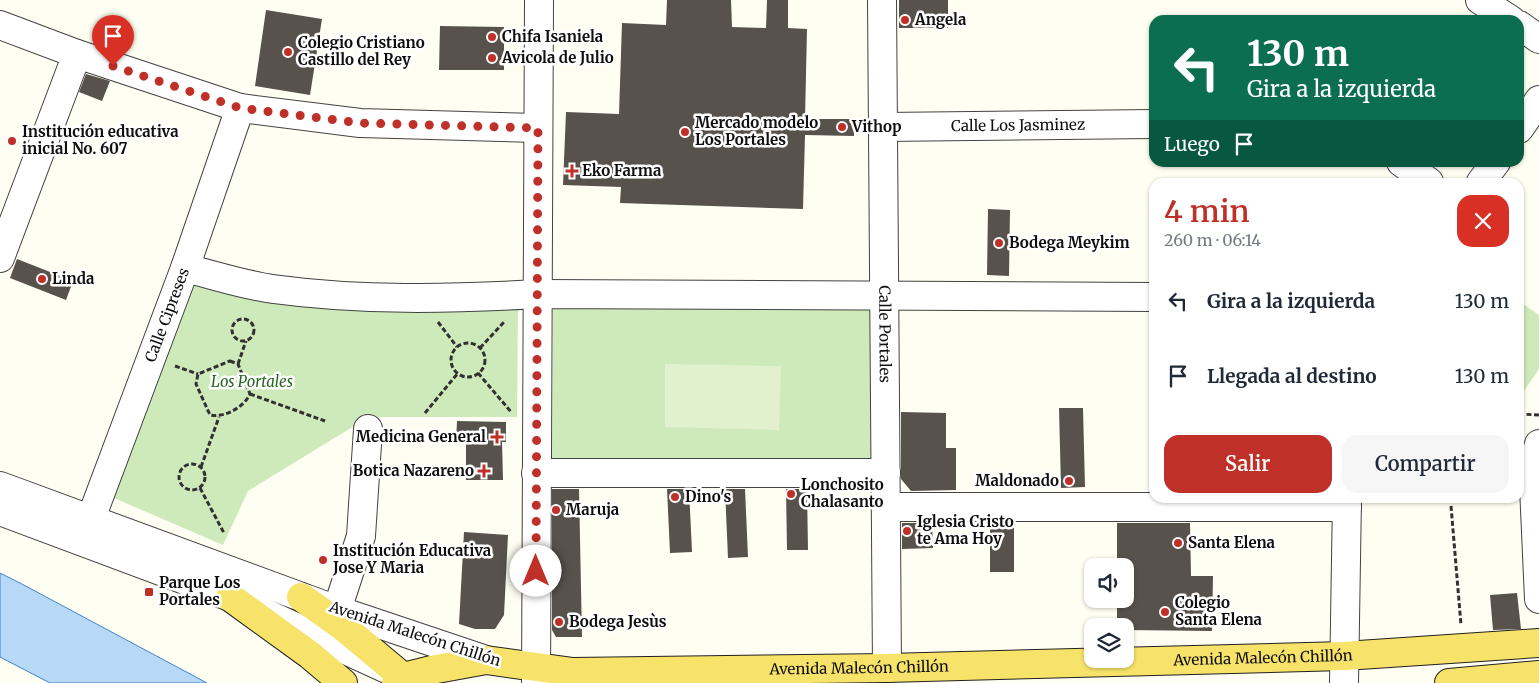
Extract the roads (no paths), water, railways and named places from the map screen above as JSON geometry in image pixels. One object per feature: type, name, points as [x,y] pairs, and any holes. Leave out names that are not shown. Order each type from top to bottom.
[{"type":"main road","points":[[230,597],[310,655],[343,683]]},
{"type":"main road","points":[[301,597],[342,626],[408,681],[458,664],[486,660]]},
{"type":"main road","name":"Avenida Malecón Chillón","points":[[486,660],[536,676],[572,672],[887,668],[1344,656],[1539,642]]},
{"type":"main road","points":[[1449,683],[1539,675]]},
{"type":"street","points":[[536,676],[539,0]]},
{"type":"street","name":"Calle Portales","points":[[882,0],[886,297],[887,668]]},
{"type":"street","points":[[1480,0],[1503,15]]},
{"type":"street","points":[[0,25],[77,54],[240,108],[360,123],[538,128]]},
{"type":"street","points":[[1524,28],[1539,39]]},
{"type":"street","points":[[0,258],[77,54]]},
{"type":"street","points":[[1524,122],[1539,100]]},
{"type":"street","name":"Calle Cipreses","points":[[90,521],[185,268],[240,108]]},
{"type":"street","name":"Calle Los Jasminez","points":[[884,127],[1149,124]]},
{"type":"street","points":[[1407,167],[1423,178]]},
{"type":"street","points":[[1485,178],[1492,167]]},
{"type":"street","points":[[185,268],[272,289],[364,296],[456,299],[539,294],[1149,297]]},
{"type":"street","points":[[337,610],[361,536],[368,428]]},
{"type":"street","points":[[1539,444],[1533,464],[1539,599]]},
{"type":"street","points":[[536,473],[886,473]]},
{"type":"street","name":"Avenida Malecón Chillón","points":[[0,486],[90,521],[337,610],[486,660]]},
{"type":"street","points":[[886,507],[1255,503]]},
{"type":"street","points":[[1344,683],[1347,503]]},
{"type":"street","points":[[0,511],[230,597],[408,681]]},
{"type":"water","points":[[0,573],[207,683],[50,683],[0,657]]},
{"type":"place","name":"Angela","points":[[905,20]]},
{"type":"place","name":"Chifa Isaniela","points":[[492,37]]},
{"type":"place","name":"Colegio Cristiano Castillo del Rey","points":[[288,52]]},
{"type":"place","name":"Avicola de Julio","points":[[492,58]]},
{"type":"place","name":"Vithop","points":[[842,127]]},
{"type":"place","name":"Mercado modelo Los Portales","points":[[685,132]]},
{"type":"place","name":"Institución educativa inicial No. 607","points":[[12,141]]},
{"type":"place","name":"Eko Farma","points":[[572,171]]},
{"type":"place","name":"Bodega Meykim","points":[[999,243]]},
{"type":"place","name":"Linda","points":[[42,279]]},
{"type":"place","name":"Medicina General","points":[[497,437]]},
{"type":"place","name":"Botica Nazareno","points":[[484,471]]},
{"type":"place","name":"Maldonado","points":[[1069,481]]},
{"type":"place","name":"Lonchosito Chalasanto","points":[[791,494]]},
{"type":"place","name":"Dino's","points":[[675,497]]},
{"type":"place","name":"Maruja","points":[[556,510]]},
{"type":"place","name":"Iglesia Cristo te Ama Hoy","points":[[907,531]]},
{"type":"place","name":"Santa Elena","points":[[1178,543]]},
{"type":"place","name":"Institución Educativa Jose Y Maria","points":[[323,560]]},
{"type":"place","name":"Parque Los Portales","points":[[149,592]]},
{"type":"place","name":"Colegio Santa Elena","points":[[1165,612]]},
{"type":"place","name":"Bodega Jesùs","points":[[559,622]]},
{"type":"park label","name":"Los Portales","points":[[252,382]]}]
